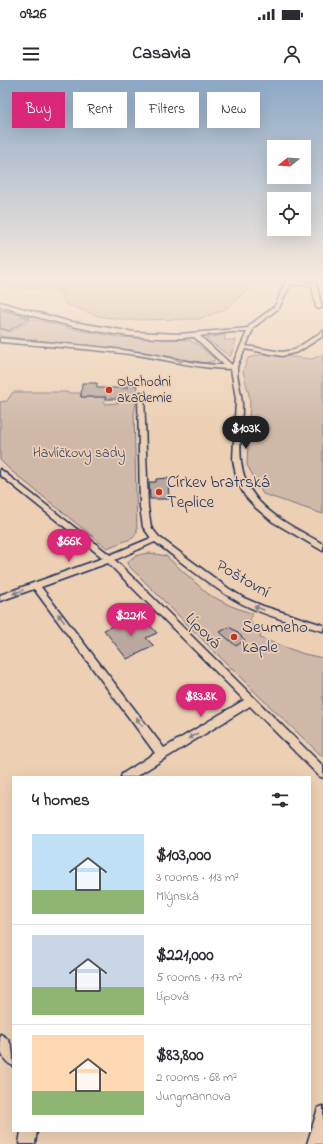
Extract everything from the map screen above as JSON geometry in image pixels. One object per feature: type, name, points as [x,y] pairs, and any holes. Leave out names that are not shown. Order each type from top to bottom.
[{"type":"street","points":[[100,330],[136,334],[196,336],[250,330],[232,367]]},
{"type":"street","points":[[243,347],[282,354],[296,351],[323,333]]},
{"type":"street","points":[[196,336],[232,367],[239,399],[237,460],[241,481],[248,494],[268,514],[323,548]]},
{"type":"street","points":[[0,340],[155,356],[220,368],[232,367]]},
{"type":"street","name":"Poštovní","points":[[141,394],[145,516],[147,527],[156,539],[225,590],[241,600],[260,608],[323,628]]},
{"type":"street","name":"Lípová","points":[[2,474],[109,559],[323,773]]},
{"type":"street","points":[[0,598],[109,559],[156,539]]},
{"type":"street","points":[[36,586],[162,754]]},
{"type":"street","points":[[128,776],[250,701]]},
{"type":"street","points":[[0,1041],[12,1058]]},
{"type":"street","points":[[315,1144],[323,1113]]},
{"type":"street","points":[[27,1144],[29,1132]]},
{"type":"green space","points":[[0,330],[11,332],[15,330],[76,330],[118,337],[189,340],[197,344],[215,359],[214,361],[204,363],[146,353],[0,336]]},
{"type":"green space","points":[[225,335],[224,340],[236,340],[230,357],[206,338]]},
{"type":"green space","points":[[263,354],[312,359],[323,354],[323,514],[263,494],[247,465],[250,399],[243,371],[248,358]]},
{"type":"green space","name":"Havlíčkovy sady","points":[[13,392],[80,393],[81,397],[104,397],[105,404],[118,403],[119,398],[136,398],[134,414],[137,532],[133,538],[107,548],[9,469],[0,460],[0,402],[7,401]]},
{"type":"green space","points":[[150,553],[166,556],[208,594],[231,606],[253,614],[250,620],[252,625],[262,628],[260,638],[304,654],[323,658],[323,757],[259,696],[129,566],[128,562],[135,556]]},
{"type":"building","name":"Obchodni akademie","points":[[82,383],[97,383],[97,388],[127,388],[127,385],[137,385],[136,397],[117,397],[117,399],[105,399],[106,397],[81,397]]},
{"type":"building","name":"Církev bratrská Teplice","points":[[168,478],[169,499],[150,499],[149,482],[156,482],[156,479]]},
{"type":"building","points":[[130,618],[138,627],[147,622],[157,633],[146,638],[154,646],[127,659],[104,630]]},
{"type":"building","name":"Seumeho kaple","points":[[229,627],[236,631],[245,640],[236,646],[220,632]]},
{"type":"place","name":"Obchodni akademie","points":[[109,390]]},
{"type":"place","name":"Církev bratrská Teplice","points":[[159,492]]},
{"type":"place","name":"Seumeho kaple","points":[[234,637]]}]
